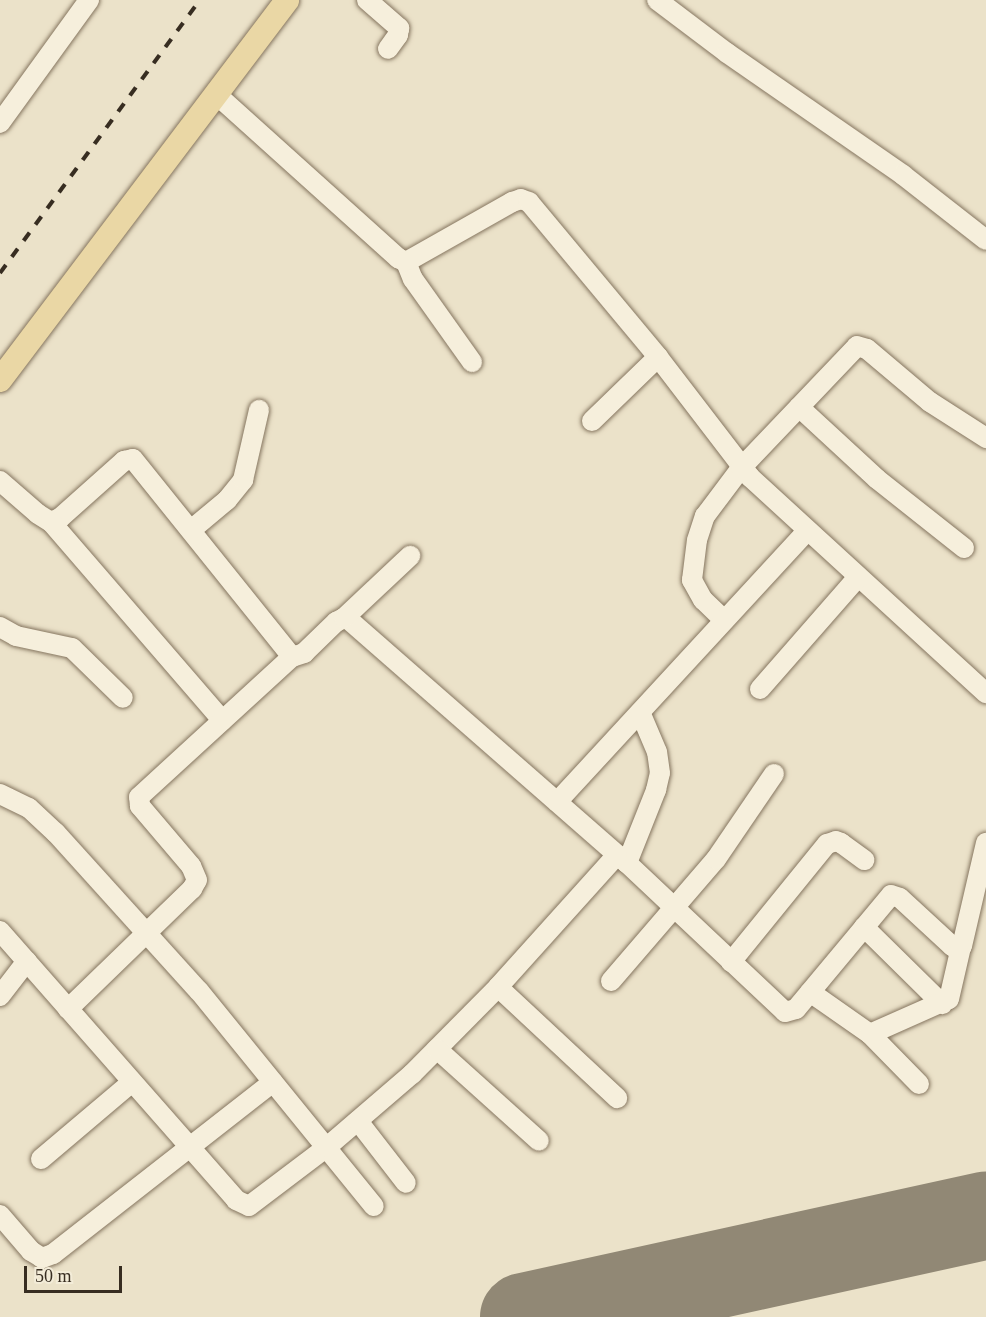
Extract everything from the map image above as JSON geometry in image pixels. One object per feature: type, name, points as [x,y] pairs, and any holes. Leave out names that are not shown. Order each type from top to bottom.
[{"type":"main road","points":[[0,380],[287,0]]},
{"type":"street","points":[[0,123],[89,0]]},
{"type":"street","points":[[367,0],[399,28],[399,35],[388,49]]},
{"type":"street","points":[[657,0],[727,53],[903,175],[986,240]]},
{"type":"street","points":[[216,94],[406,262],[413,279],[472,362]]},
{"type":"street","points":[[406,262],[512,202],[521,199],[529,202],[713,426],[741,468],[986,693]]},
{"type":"street","points":[[724,620],[703,600],[694,586],[697,540],[705,516],[741,468],[854,349],[860,345],[930,402],[986,438]]},
{"type":"street","points":[[592,421],[658,357]]},
{"type":"street","points":[[799,407],[877,479],[964,548]]},
{"type":"street","points":[[191,530],[227,500],[243,480],[259,410]]},
{"type":"street","points":[[51,522],[60,518],[130,458],[137,462],[292,657]]},
{"type":"street","points":[[0,481],[38,514],[51,522],[222,720]]},
{"type":"street","points":[[557,802],[807,531]]},
{"type":"street","points":[[68,1009],[192,890],[197,876],[140,806],[139,797],[292,657],[304,653],[410,556]]},
{"type":"street","points":[[760,689],[858,577]]},
{"type":"street","points":[[344,618],[622,859],[785,1012],[795,1009],[893,894],[952,946],[960,947]]},
{"type":"street","points":[[0,627],[16,636],[72,648],[123,698]]},
{"type":"street","points":[[0,931],[236,1200],[244,1206],[249,1206],[327,1147],[437,1049],[622,859],[656,790],[660,773],[657,752],[640,712]]},
{"type":"street","points":[[611,981],[716,859],[774,774]]},
{"type":"street","points":[[0,794],[29,808],[42,819],[200,991],[374,1206]]},
{"type":"street","points":[[731,962],[827,844],[836,841],[864,860]]},
{"type":"street","points":[[870,1034],[942,1004],[950,996],[986,843]]},
{"type":"street","points":[[864,927],[942,1004]]},
{"type":"street","points":[[0,996],[27,961]]},
{"type":"street","points":[[498,987],[618,1098]]},
{"type":"street","points":[[810,992],[870,1034],[919,1084]]},
{"type":"street","points":[[437,1049],[539,1141]]},
{"type":"street","points":[[41,1159],[132,1082]]},
{"type":"street","points":[[0,1215],[31,1251],[37,1256],[47,1257],[273,1082]]},
{"type":"street","points":[[358,1121],[406,1183]]},
{"type":"runway","points":[[524,1317],[986,1215]]},
{"type":"railway","points":[[0,273],[200,0]]}]
